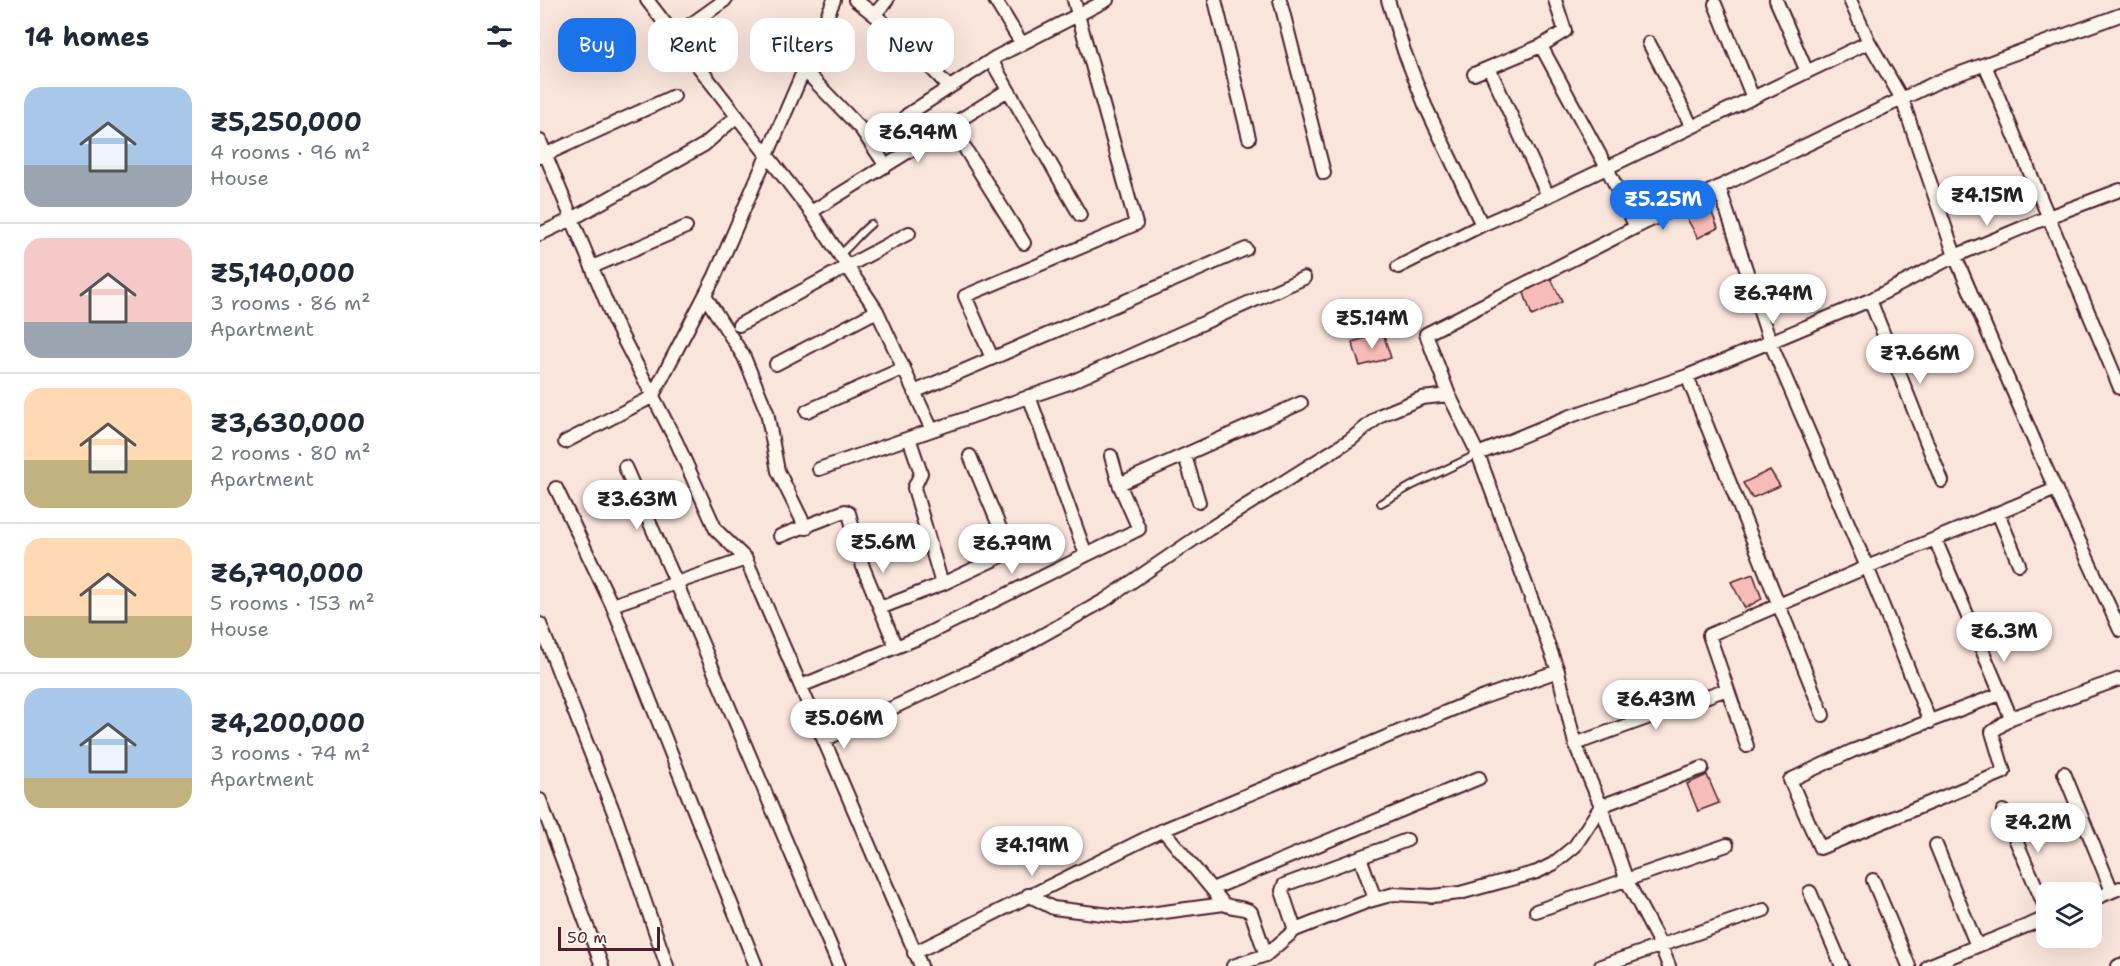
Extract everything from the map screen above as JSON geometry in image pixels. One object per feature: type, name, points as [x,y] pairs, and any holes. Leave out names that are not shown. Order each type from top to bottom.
[{"type":"street","points":[[647,0],[662,18]]},
{"type":"street","points":[[700,18],[725,0]]},
{"type":"street","points":[[826,18],[834,0]]},
{"type":"street","points":[[855,0],[875,14],[907,43],[949,87]]},
{"type":"street","points":[[875,14],[887,0]]},
{"type":"street","points":[[995,0],[1022,44]]},
{"type":"street","points":[[992,358],[965,296],[1136,224],[1074,0]]},
{"type":"street","points":[[907,115],[991,60],[1107,0]]},
{"type":"street","points":[[1215,0],[1249,138]]},
{"type":"street","points":[[1280,0],[1324,173]]},
{"type":"street","points":[[1388,0],[1404,51],[1425,105],[1482,225]]},
{"type":"street","points":[[1474,74],[1541,46],[1565,31],[1555,0]]},
{"type":"street","points":[[1776,0],[1807,72]]},
{"type":"street","points":[[1850,0],[1869,42],[1902,99],[1955,256],[2120,630]]},
{"type":"street","points":[[1715,4],[1753,98]]},
{"type":"street","points":[[1669,966],[1662,946],[1627,881],[1601,806],[1575,744],[1558,671],[1478,454],[1449,395],[1426,334],[1636,227],[1939,81],[2120,15]]},
{"type":"street","points":[[1398,267],[1869,42]]},
{"type":"street","points":[[1649,43],[1692,127]]},
{"type":"street","points":[[1541,46],[1636,227]]},
{"type":"street","points":[[991,60],[1080,215]]},
{"type":"street","points":[[1985,65],[2120,388]]},
{"type":"street","points":[[1489,68],[1548,196]]},
{"type":"street","points":[[704,72],[811,212],[877,311],[932,430]]},
{"type":"street","points":[[564,442],[652,397],[705,296],[803,72]]},
{"type":"street","points":[[806,72],[861,129],[886,166]]},
{"type":"street","points":[[811,212],[1008,90]]},
{"type":"street","points":[[543,156],[674,96]]},
{"type":"street","points":[[540,234],[572,219],[704,145],[737,116]]},
{"type":"street","points":[[951,126],[1024,243]]},
{"type":"street","points":[[540,141],[543,156],[614,321],[676,441],[716,530],[746,559],[920,966]]},
{"type":"street","points":[[1719,187],[1770,342],[1867,567],[1930,722]]},
{"type":"street","points":[[1478,454],[1568,417],[1687,376],[1770,342],[1870,300],[1955,256],[2120,190]]},
{"type":"street","points":[[592,267],[686,227]]},
{"type":"street","points":[[739,325],[909,233]]},
{"type":"street","points":[[914,392],[1246,249]]},
{"type":"street","points":[[819,470],[1086,375],[1304,278]]},
{"type":"street","points":[[705,296],[744,357],[767,412],[778,471],[806,528]]},
{"type":"street","points":[[1870,300],[1942,481]]},
{"type":"street","points":[[776,364],[877,311]]},
{"type":"street","points":[[807,411],[903,368]]},
{"type":"street","points":[[1687,376],[1823,715]]},
{"type":"street","points":[[824,740],[1016,650],[1105,600],[1209,529],[1350,440],[1381,416],[1422,398],[1449,395]]},
{"type":"street","points":[[1029,396],[1086,555]]},
{"type":"street","points":[[1119,484],[1301,403]]},
{"type":"street","points":[[909,438],[921,473],[914,488],[942,584]]},
{"type":"street","points":[[880,608],[942,584],[1010,552],[970,456]]},
{"type":"street","points":[[801,686],[923,636],[1139,529],[1119,484],[1111,456]]},
{"type":"street","points":[[1185,456],[1199,502]]},
{"type":"street","points":[[625,468],[676,582],[839,966]]},
{"type":"street","points":[[556,488],[612,605],[756,966]]},
{"type":"street","points":[[1748,747],[1709,635],[2056,489]]},
{"type":"street","points":[[780,536],[806,528],[845,511],[849,513],[863,567],[896,647]]},
{"type":"street","points":[[1998,513],[2019,564]]},
{"type":"street","points":[[1935,539],[2011,718]]},
{"type":"street","points":[[612,605],[746,559]]},
{"type":"street","points":[[540,624],[616,818],[667,966]]},
{"type":"street","points":[[914,952],[1163,830],[1470,702],[1558,671]]},
{"type":"street","points":[[2000,694],[1852,751],[1790,780],[1820,848],[2004,772],[1992,732],[2011,718],[2120,679]]},
{"type":"street","points":[[1575,744],[1727,689]]},
{"type":"street","points":[[1233,966],[1266,955],[1295,930],[1375,899],[1394,894],[1432,896],[1460,894],[1538,872],[1553,864],[1575,846],[1601,806],[1702,768]]},
{"type":"street","points":[[2064,773],[2116,889],[2102,895]]},
{"type":"street","points":[[1212,889],[1479,778]]},
{"type":"street","points":[[540,800],[602,966]]},
{"type":"street","points":[[2003,811],[2036,886]]},
{"type":"street","points":[[1163,830],[1224,904],[1230,907],[1243,907],[1251,912],[1266,955]]},
{"type":"street","points":[[1295,930],[1282,891],[1284,885],[1407,840]]},
{"type":"street","points":[[1536,911],[1727,845]]},
{"type":"street","points":[[1936,845],[1977,946]]},
{"type":"street","points":[[1360,857],[1375,899]]},
{"type":"street","points":[[1873,880],[1910,966]]},
{"type":"street","points":[[1810,892],[1842,966]]},
{"type":"street","points":[[1028,895],[1053,908],[1127,917],[1224,904]]},
{"type":"street","points":[[1602,966],[1764,910]]},
{"type":"street","points":[[1928,966],[2036,922]]},
{"type":"lane","points":[[839,254],[852,244],[855,236],[871,224]]},
{"type":"lane","points":[[1381,503],[1478,454]]},
{"type":"building","points":[[1708,203],[1718,228],[1698,238],[1685,215]]},
{"type":"building","points":[[1550,276],[1562,302],[1532,316],[1523,290]]},
{"type":"building","points":[[1383,333],[1391,358],[1360,366],[1352,342]]},
{"type":"building","points":[[1770,470],[1780,486],[1752,498],[1743,483]]},
{"type":"building","points":[[1753,574],[1762,599],[1745,608],[1731,582]]},
{"type":"building","points":[[1707,775],[1719,803],[1698,811],[1687,784]]}]
